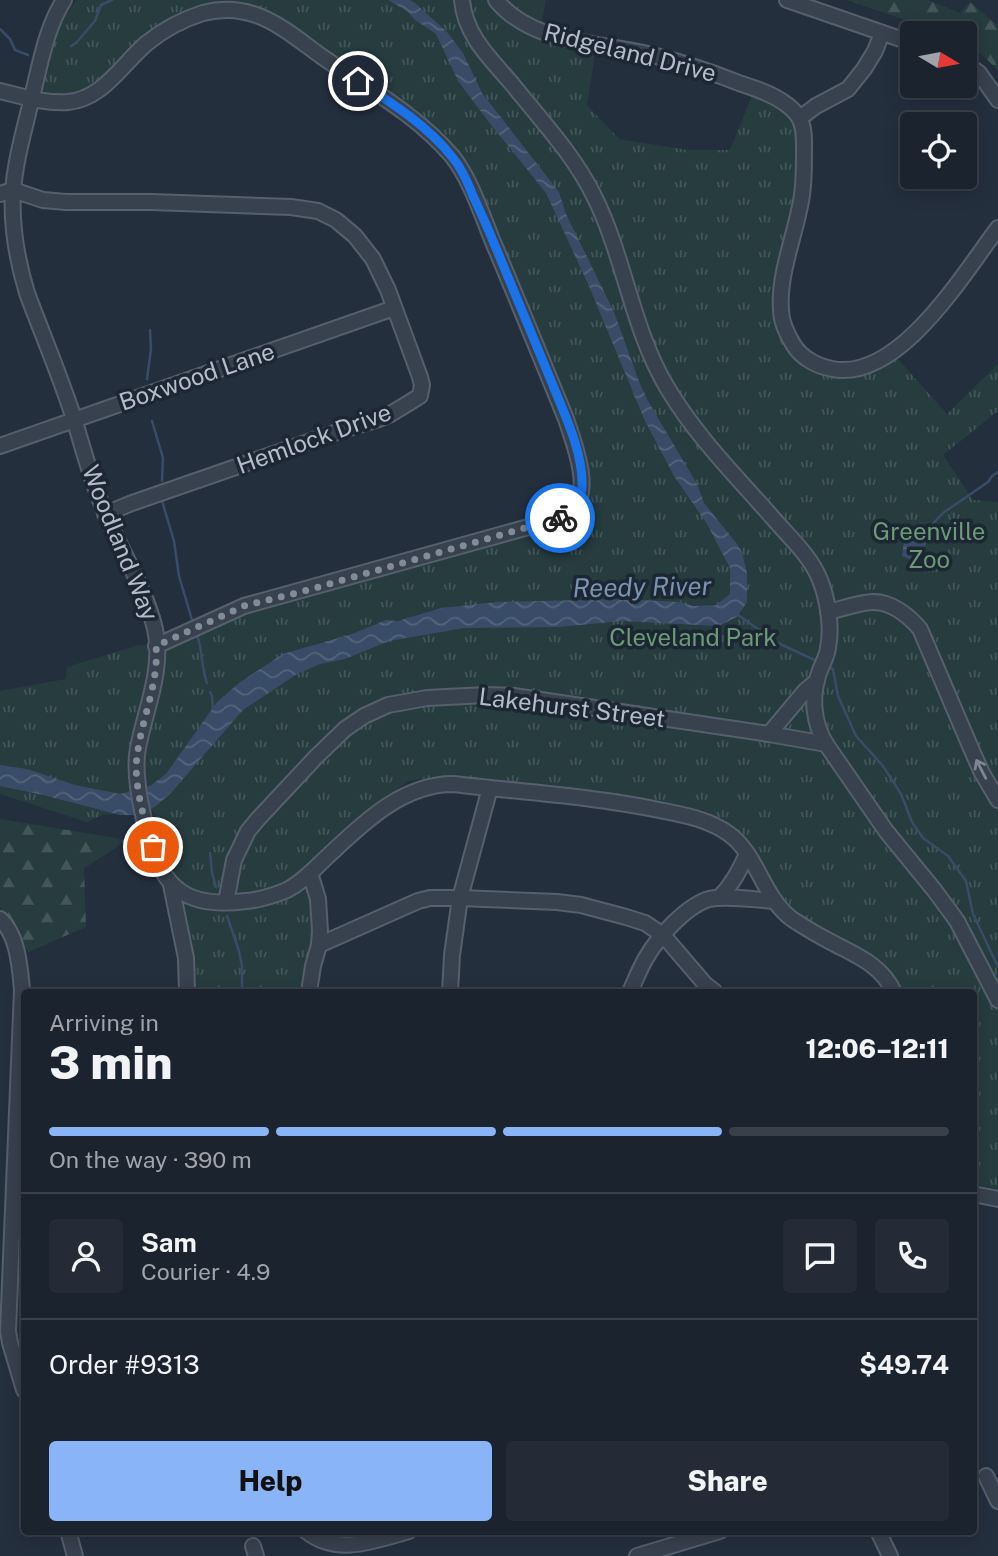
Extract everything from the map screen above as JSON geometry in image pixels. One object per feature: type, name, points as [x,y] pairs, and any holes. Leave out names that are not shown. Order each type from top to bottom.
[{"type":"street","name":"Woodland Way","points":[[64,0],[51,27],[15,173],[7,192],[21,271],[95,488],[146,599],[155,632],[157,660],[136,761],[137,782],[157,861],[172,885],[180,892],[200,900],[246,901],[276,894],[310,873],[383,808],[410,792],[439,784],[623,802],[695,818],[713,824],[729,834],[747,854],[775,901],[787,915],[809,931],[875,967],[886,977],[892,989]]},
{"type":"street","points":[[462,0],[466,21],[476,41],[577,166],[595,198],[645,340],[656,368],[669,390],[702,436],[807,559],[821,582],[830,637],[818,676],[815,710],[819,733],[886,831],[957,921],[998,1000]]},
{"type":"street","name":"Ridgeland Drive","points":[[496,0],[516,19],[538,30],[565,38],[647,53],[716,74],[781,100],[800,118]]},
{"type":"street","points":[[787,0],[900,39]]},
{"type":"street","points":[[0,91],[68,102],[83,98],[95,93],[160,33],[204,12],[242,9],[270,18],[284,27],[398,108],[454,159],[477,204],[529,327],[566,419],[580,466],[582,485],[579,500],[569,514],[563,517],[244,606],[156,646]]},
{"type":"street","points":[[882,33],[875,51],[848,89],[800,118],[804,136],[802,195],[785,270],[781,312],[785,329],[796,349],[813,362],[834,369],[853,370],[890,355],[930,317],[998,228]]},
{"type":"street","points":[[977,72],[998,100]]},
{"type":"street","name":"Hemlock Drive","points":[[7,192],[66,202],[207,204],[291,207],[318,211],[345,228],[366,247],[394,308],[420,377],[420,396],[380,419],[106,514]]},
{"type":"street","name":"Boxwood Lane","points":[[0,446],[394,308]]},
{"type":"street","points":[[828,612],[871,602],[880,603],[906,614],[920,629],[982,773],[998,800]]},
{"type":"street","points":[[769,734],[818,676]]},
{"type":"street","name":"Lakehurst Street","points":[[226,902],[234,860],[248,831],[345,729],[388,705],[427,698],[514,696],[826,744]]},
{"type":"street","points":[[450,989],[454,931],[460,898],[490,788]]},
{"type":"street","points":[[719,898],[730,887],[747,854]]},
{"type":"street","points":[[309,989],[319,945],[318,900],[310,873]]},
{"type":"street","points":[[172,885],[186,958],[187,989]]},
{"type":"street","points":[[178,918],[190,897]]},
{"type":"street","points":[[319,945],[430,898],[533,900],[581,905],[645,923],[663,935],[712,989]]},
{"type":"street","points":[[631,989],[646,958],[663,935],[688,912],[708,900],[719,898],[775,901]]},
{"type":"street","points":[[0,919],[6,924],[13,940],[22,989]]},
{"type":"street","points":[[21,1006],[5,1267],[8,1331],[21,1377]]},
{"type":"street","points":[[977,1195],[998,1199]]},
{"type":"street","points":[[986,1476],[998,1500]]},
{"type":"street","points":[[69,1535],[75,1556]]},
{"type":"street","points":[[312,1535],[320,1541],[349,1547],[364,1546],[382,1535]]},
{"type":"street","points":[[637,1556],[707,1535]]},
{"type":"street","points":[[880,1535],[890,1556]]},
{"type":"green space","name":"Cleveland Park","points":[[77,0],[546,0],[542,21],[535,34],[596,46],[587,105],[619,139],[687,150],[730,150],[753,93],[765,97],[796,119],[799,191],[778,322],[818,370],[895,356],[947,414],[998,364],[998,411],[943,455],[973,500],[998,502],[998,1189],[977,1185],[977,989],[901,989],[899,982],[882,962],[831,936],[785,906],[767,878],[751,843],[724,820],[703,810],[624,795],[521,783],[441,776],[408,781],[305,869],[316,923],[305,989],[190,989],[173,877],[153,811],[103,815],[87,822],[0,794],[0,691],[66,679],[67,667],[139,645],[170,645],[226,619],[263,607],[565,523],[586,498],[587,466],[538,335],[462,159],[417,115],[258,7],[209,5],[153,30],[122,60],[77,95],[39,94],[48,57],[69,10]]},
{"type":"green space","points":[[847,0],[928,0],[960,13],[970,2],[998,26],[998,70],[977,50],[977,21],[908,21]]},
{"type":"green space","points":[[0,819],[128,840],[84,868],[86,927],[28,952],[0,907]]},
{"type":"water","points":[[388,0],[410,0],[447,32],[463,53],[482,93],[559,192],[566,214],[614,312],[648,401],[697,484],[704,503],[742,552],[747,573],[747,602],[737,617],[718,626],[622,621],[559,627],[464,628],[389,641],[345,659],[320,664],[297,674],[243,710],[171,793],[140,815],[120,815],[0,786],[0,765],[27,769],[75,785],[120,794],[150,786],[166,774],[217,702],[239,683],[283,654],[352,634],[386,620],[398,621],[441,608],[497,602],[622,599],[679,602],[694,606],[716,605],[730,594],[730,568],[707,524],[674,476],[645,421],[588,284],[546,193],[458,81],[436,34]]},
{"type":"water","points":[[921,522],[935,533],[913,561],[902,556],[905,533]]},
{"type":"waterway","points":[[71,46],[95,21],[101,5],[112,0]]},
{"type":"waterway","points":[[0,29],[10,39],[15,50],[28,55]]},
{"type":"waterway","points":[[147,379],[151,349],[150,330]]},
{"type":"waterway","points":[[152,421],[163,458],[162,481]]},
{"type":"waterway","points":[[929,528],[943,513],[998,472]]},
{"type":"waterway","points":[[162,501],[192,620]]},
{"type":"waterway","points":[[738,615],[778,643],[819,662]]},
{"type":"waterway","points":[[197,635],[207,683]]},
{"type":"waterway","points":[[828,667],[833,669],[838,696],[856,736],[883,766],[901,794],[912,822],[923,838],[948,856],[966,881],[973,914],[998,967]]},
{"type":"waterway","points":[[210,692],[213,709]]},
{"type":"waterway","points":[[210,853],[216,887]]},
{"type":"waterway","points":[[227,916],[239,951],[242,989]]},
{"type":"way so far","points":[[153,847],[137,782],[136,761],[154,681],[156,646],[244,606],[560,518]]},
{"type":"route","points":[[358,81],[390,102],[436,140],[454,159],[468,184],[529,327],[574,443],[580,466],[581,493],[569,514],[560,518]]},
{"type":"park label","name":"Greenville Zoo","points":[[929,546]]},
{"type":"water label","name":"Reedy River","points":[[642,587]]}]
